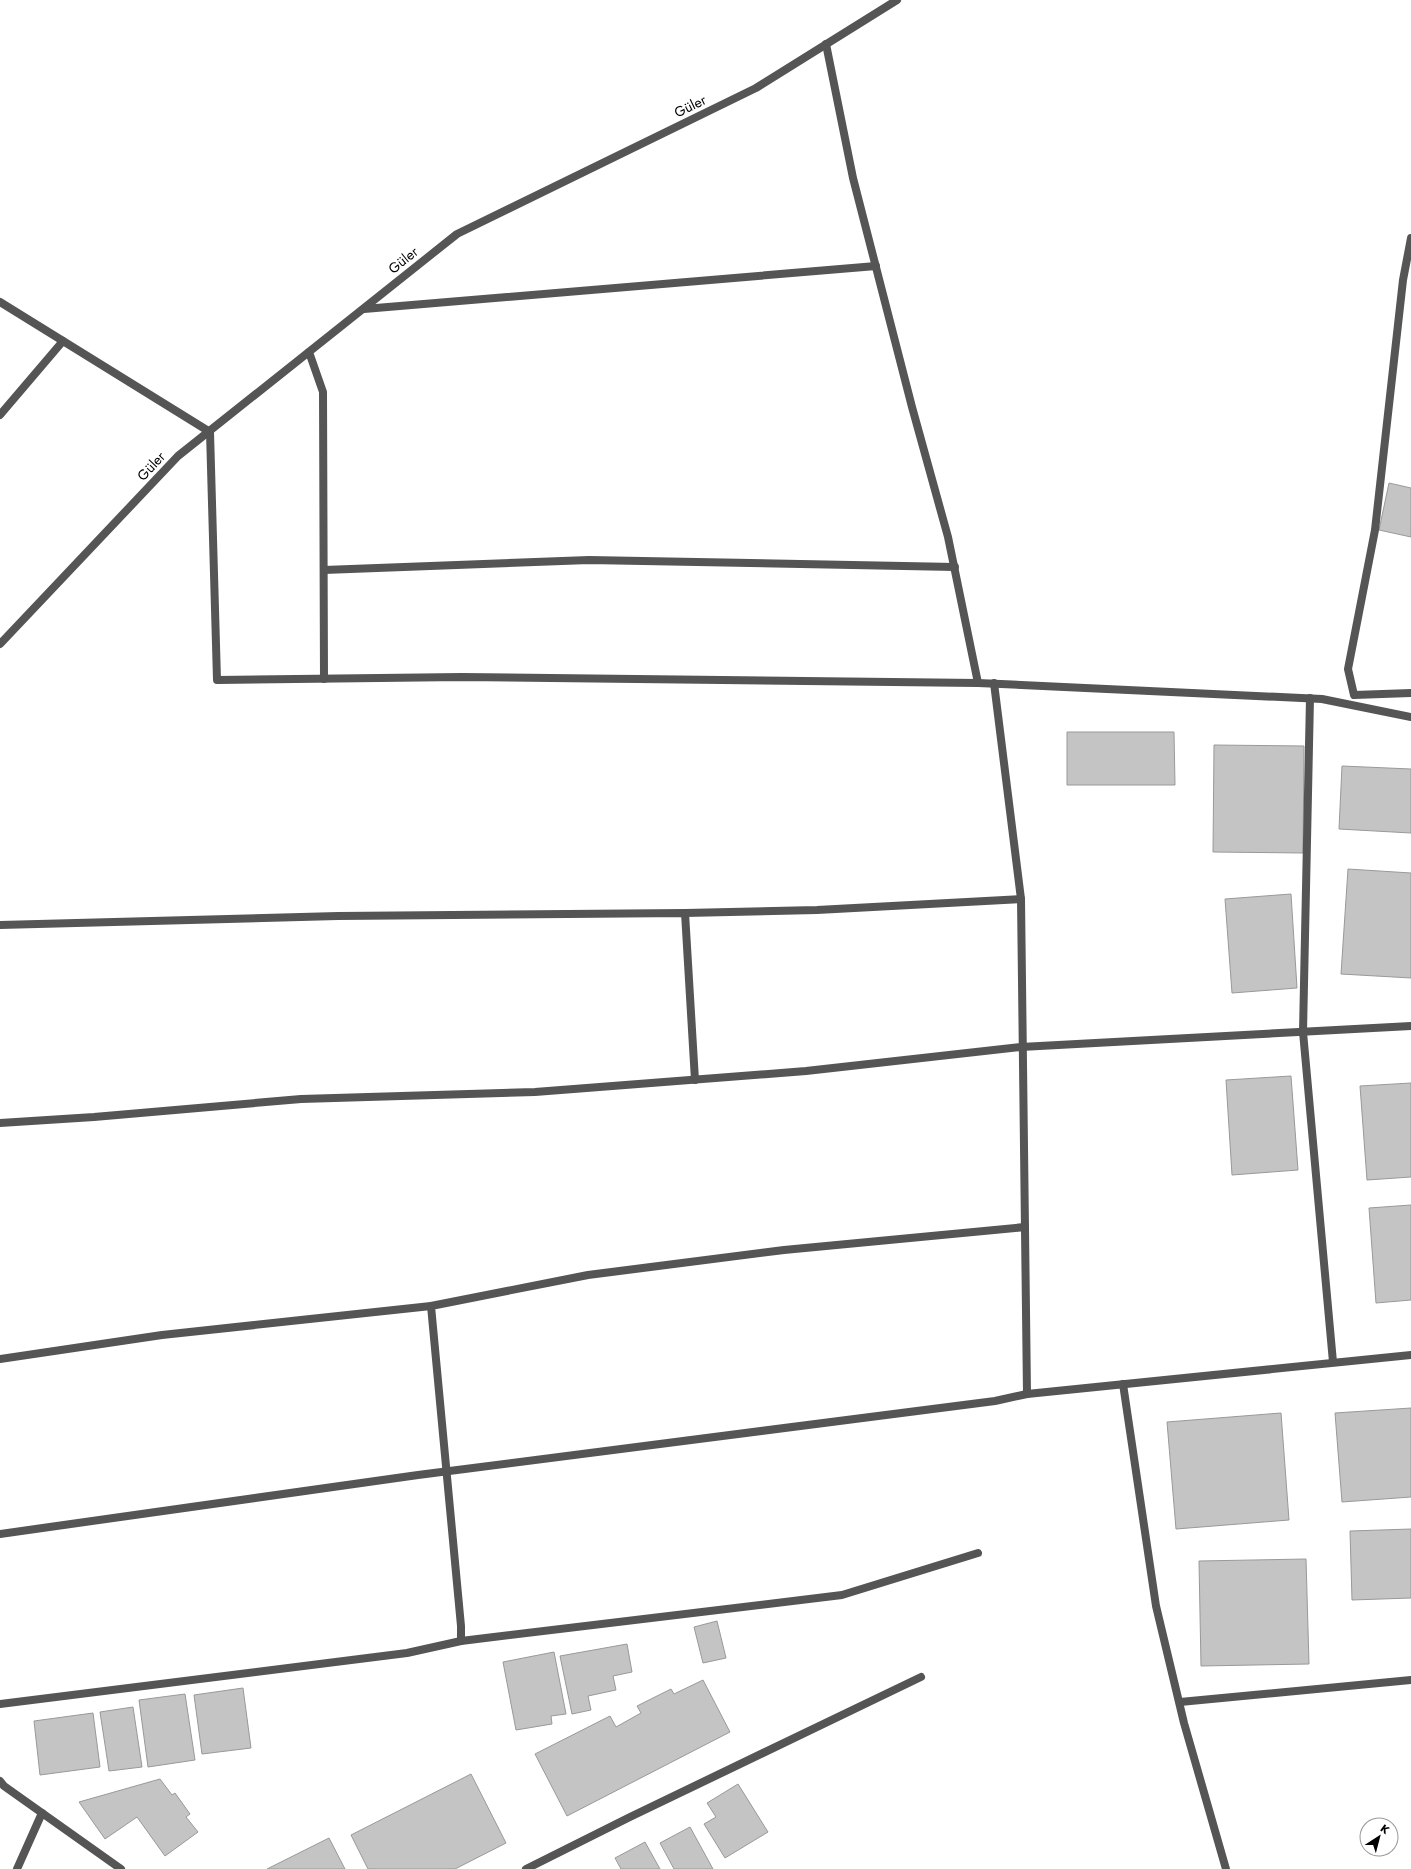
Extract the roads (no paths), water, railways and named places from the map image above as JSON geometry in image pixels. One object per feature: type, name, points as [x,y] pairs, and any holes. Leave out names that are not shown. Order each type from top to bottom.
[{"type":"street","name":"Güler","points":[[0,644],[178,456],[457,234],[756,88],[897,0]]},
{"type":"street","points":[[826,44],[853,178],[912,407],[948,537],[978,682]]},
{"type":"street","points":[[1411,238],[1403,280],[1375,530],[1348,669],[1354,694],[1411,693]]},
{"type":"street","points":[[364,309],[876,266]]},
{"type":"street","points":[[0,302],[210,432],[216,680],[462,677],[978,682],[1310,698],[1322,699],[1411,717]]},
{"type":"street","points":[[0,415],[63,341]]},
{"type":"street","points":[[309,352],[323,392],[324,679]]},
{"type":"street","points":[[324,570],[589,560],[954,567]]},
{"type":"street","points":[[994,683],[1020,899],[1027,1394]]},
{"type":"street","points":[[1310,698],[1303,1032],[1334,1362]]},
{"type":"street","points":[[0,925],[338,916],[685,913],[817,910],[1020,899]]},
{"type":"street","points":[[685,913],[695,1080]]},
{"type":"street","points":[[0,1123],[94,1117],[301,1099],[535,1092],[806,1071],[1021,1047],[1411,1026]]},
{"type":"street","points":[[0,1359],[162,1335],[431,1306],[588,1275],[784,1250],[1025,1227]]},
{"type":"street","points":[[431,1306],[461,1626],[461,1641]]},
{"type":"street","points":[[0,1534],[447,1471],[995,1401],[1027,1394],[1411,1355]]},
{"type":"street","points":[[1123,1384],[1156,1606],[1180,1702],[1226,1869]]},
{"type":"street","points":[[0,1704],[406,1653],[461,1641],[842,1595],[978,1553]]},
{"type":"street","points":[[526,1869],[637,1813],[921,1677]]},
{"type":"street","points":[[1180,1702],[1411,1680]]},
{"type":"street","points":[[0,1781],[4,1786],[121,1869]]},
{"type":"street","points":[[17,1869],[42,1813]]}]
